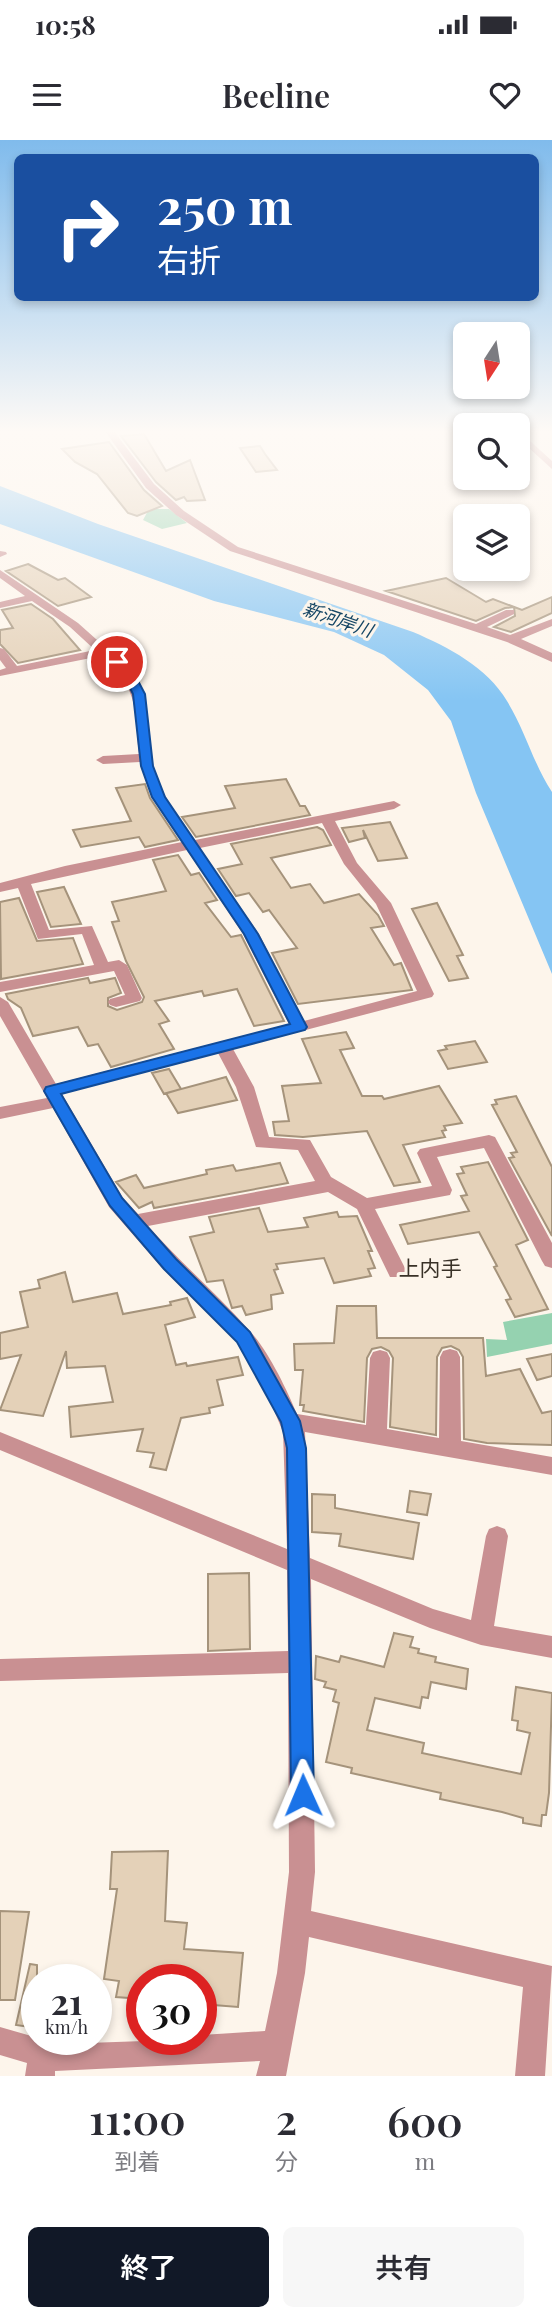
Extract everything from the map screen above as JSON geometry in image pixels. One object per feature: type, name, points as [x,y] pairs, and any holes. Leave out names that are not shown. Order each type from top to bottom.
[{"type":"street","points":[[191,520],[234,549],[511,639],[552,658]]},
{"type":"street","points":[[0,573],[107,651],[128,673],[139,694],[146,758],[159,797],[251,934],[299,1027]]},
{"type":"street","points":[[0,605],[34,597]]},
{"type":"street","points":[[477,628],[510,612]]},
{"type":"street","points":[[511,639],[552,622]]},
{"type":"street","points":[[1,673],[107,651]]},
{"type":"street","points":[[0,652],[14,670]]},
{"type":"street","points":[[103,761],[146,758]]},
{"type":"street","points":[[0,888],[23,881],[394,805]]},
{"type":"street","points":[[0,1113],[223,1046],[426,994],[383,903],[351,864],[327,819]]},
{"type":"street","points":[[23,881],[43,936],[87,929],[103,968]]},
{"type":"street","points":[[0,987],[119,965],[134,998],[116,1002]]},
{"type":"street","points":[[0,1002],[116,1202],[170,1264],[244,1337],[291,1421],[296,1448],[303,1834],[297,1921],[271,2076]]},
{"type":"street","points":[[223,1046],[245,1087],[262,1143],[304,1144],[330,1185],[364,1205],[397,1272]]},
{"type":"street","points":[[364,1205],[443,1190],[426,1153],[489,1141],[552,1261]]},
{"type":"street","points":[[133,1222],[330,1185]]},
{"type":"street","points":[[450,1357],[450,1448]]},
{"type":"street","points":[[376,1436],[380,1358]]},
{"type":"street","points":[[291,1421],[552,1466]]},
{"type":"street","points":[[0,1441],[430,1618],[481,1634],[552,1647]]},
{"type":"street","points":[[481,1634],[497,1536]]},
{"type":"street","points":[[0,1670],[301,1661]]},
{"type":"street","points":[[297,1921],[545,1978],[530,2076]]},
{"type":"street","points":[[0,2040],[41,2065],[59,2058],[278,2045]]},
{"type":"green space","points":[[144,520],[184,520],[187,523],[162,529]]},
{"type":"green space","points":[[552,1313],[552,1344],[487,1357],[486,1339],[507,1340],[503,1322]]},
{"type":"water","name":"新河岸川","points":[[0,520],[89,520],[413,632],[453,651],[478,668],[507,701],[552,792],[552,974],[476,793],[451,721],[428,690],[384,655],[334,632],[214,601],[0,524]]},
{"type":"building","points":[[28,564],[58,580],[65,578],[91,597],[58,606],[6,571]]},
{"type":"building","points":[[446,578],[486,602],[493,599],[522,610],[552,597],[552,613],[511,632],[494,627],[515,616],[514,607],[505,608],[476,621],[386,591]]},
{"type":"building","points":[[31,604],[53,619],[80,650],[18,663],[0,644],[0,630],[13,628],[2,610]]},
{"type":"building","points":[[286,779],[300,806],[305,806],[310,815],[196,837],[182,817],[235,808],[225,786]]},
{"type":"building","points":[[145,784],[150,798],[178,840],[145,847],[139,837],[81,847],[73,830],[131,821],[116,788]]},
{"type":"building","points":[[390,822],[407,858],[378,861],[363,830],[365,838],[349,842],[342,828]]},
{"type":"building","points":[[317,827],[323,830],[331,845],[271,858],[291,888],[310,884],[324,903],[359,894],[378,915],[384,926],[371,928],[394,965],[401,963],[412,990],[298,1004],[272,953],[297,948],[269,910],[263,912],[249,893],[236,896],[218,869],[242,864],[231,844]]},
{"type":"building","points":[[178,855],[191,875],[199,873],[217,900],[205,903],[231,937],[241,935],[284,1021],[254,1026],[237,989],[204,996],[202,991],[155,1001],[169,1021],[159,1024],[174,1049],[111,1067],[98,1044],[88,1046],[78,1027],[33,1036],[21,1008],[8,999],[6,994],[88,978],[90,983],[115,978],[121,993],[108,998],[108,1006],[117,1010],[142,1002],[144,997],[126,961],[112,922],[119,921],[112,902],[166,891],[153,860]]},
{"type":"building","points":[[64,887],[81,924],[51,927],[37,892]]},
{"type":"building","points":[[19,898],[37,941],[73,938],[83,964],[1,979],[0,902]]},
{"type":"building","points":[[437,903],[463,955],[457,956],[468,978],[449,981],[412,909]]},
{"type":"building","points":[[346,1032],[354,1048],[340,1050],[362,1096],[382,1096],[384,1099],[439,1086],[462,1123],[444,1126],[446,1130],[442,1131],[445,1137],[403,1145],[420,1182],[394,1186],[367,1131],[303,1137],[275,1135],[273,1122],[289,1121],[282,1086],[321,1083],[302,1039]]},
{"type":"building","points":[[475,1041],[487,1062],[448,1069],[438,1051],[447,1049],[445,1046]]},
{"type":"building","points":[[169,1069],[181,1089],[164,1094],[152,1073]]},
{"type":"building","points":[[226,1077],[237,1100],[178,1113],[166,1093]]},
{"type":"building","points":[[516,1096],[552,1167],[552,1236],[509,1158],[514,1157],[511,1153],[517,1152],[492,1105],[497,1104],[495,1100]]},
{"type":"building","points":[[488,1162],[528,1240],[516,1245],[548,1309],[515,1317],[506,1300],[511,1299],[479,1232],[408,1244],[400,1225],[469,1211],[461,1196],[467,1195],[457,1174],[464,1173],[461,1167]]},
{"type":"building","points":[[280,1163],[288,1183],[154,1208],[152,1202],[139,1208],[116,1182],[136,1175],[144,1188],[207,1174],[206,1170],[233,1165],[236,1171]]},
{"type":"building","points":[[259,1208],[268,1232],[308,1227],[304,1218],[337,1212],[339,1217],[357,1216],[372,1251],[368,1251],[375,1268],[368,1269],[371,1276],[334,1283],[324,1258],[276,1264],[278,1269],[274,1270],[283,1293],[271,1295],[272,1309],[246,1315],[242,1306],[232,1308],[223,1280],[207,1282],[190,1237],[214,1232],[209,1217]]},
{"type":"building","points":[[65,1272],[73,1302],[117,1293],[123,1314],[171,1305],[170,1302],[187,1298],[195,1317],[165,1325],[176,1365],[186,1363],[187,1366],[238,1357],[243,1375],[217,1380],[223,1405],[209,1408],[210,1413],[181,1418],[166,1470],[150,1467],[154,1453],[137,1451],[143,1429],[71,1437],[69,1407],[113,1402],[105,1366],[67,1368],[66,1351],[43,1416],[0,1410],[21,1355],[0,1359],[0,1333],[28,1327],[20,1292],[40,1288],[38,1280]]},
{"type":"building","points":[[337,1306],[376,1306],[377,1338],[483,1338],[486,1376],[520,1369],[542,1413],[552,1411],[552,1445],[487,1443],[464,1439],[463,1357],[459,1350],[451,1346],[442,1348],[437,1357],[436,1435],[390,1427],[393,1358],[389,1351],[381,1347],[372,1349],[367,1358],[364,1422],[303,1411],[304,1405],[300,1405],[303,1370],[295,1370],[294,1344],[334,1343]]},
{"type":"building","points":[[552,1354],[552,1376],[537,1380],[527,1359]]},
{"type":"building","points":[[410,1491],[431,1494],[427,1515],[407,1512]]},
{"type":"building","points":[[312,1494],[335,1495],[335,1508],[419,1523],[413,1559],[339,1546],[341,1534],[312,1532]]},
{"type":"building","points":[[249,1573],[250,1649],[208,1651],[208,1574]]},
{"type":"building","points":[[394,1633],[413,1637],[410,1647],[419,1649],[418,1653],[436,1657],[435,1662],[468,1669],[466,1689],[431,1682],[428,1698],[422,1697],[420,1708],[375,1698],[367,1730],[424,1743],[422,1753],[521,1774],[530,1733],[517,1730],[518,1721],[512,1720],[516,1687],[552,1693],[549,1793],[546,1815],[542,1815],[541,1826],[523,1823],[523,1818],[502,1812],[440,1799],[441,1793],[351,1773],[352,1768],[326,1762],[339,1703],[333,1701],[336,1690],[324,1687],[326,1682],[315,1679],[316,1656],[339,1662],[341,1656],[384,1667]]},
{"type":"building","points":[[168,1851],[165,1921],[187,1923],[184,1949],[243,1953],[238,2007],[217,2005],[217,1964],[126,1964],[126,1998],[116,1997],[119,1981],[112,1980],[112,1964],[106,1964],[117,1889],[110,1889],[112,1852]]},
{"type":"building","points":[[0,1911],[29,1912],[15,2000],[0,2000]]},
{"type":"building","points":[[21,2003],[21,2026],[16,2025]]},
{"type":"district","name":"上内手","points":[[430,1267]]},
{"type":"route","points":[[117,662],[128,673],[139,694],[147,766],[159,797],[223,898],[251,934],[299,1027],[52,1091],[116,1202],[170,1264],[244,1337],[291,1421],[296,1448],[303,1795]]}]
